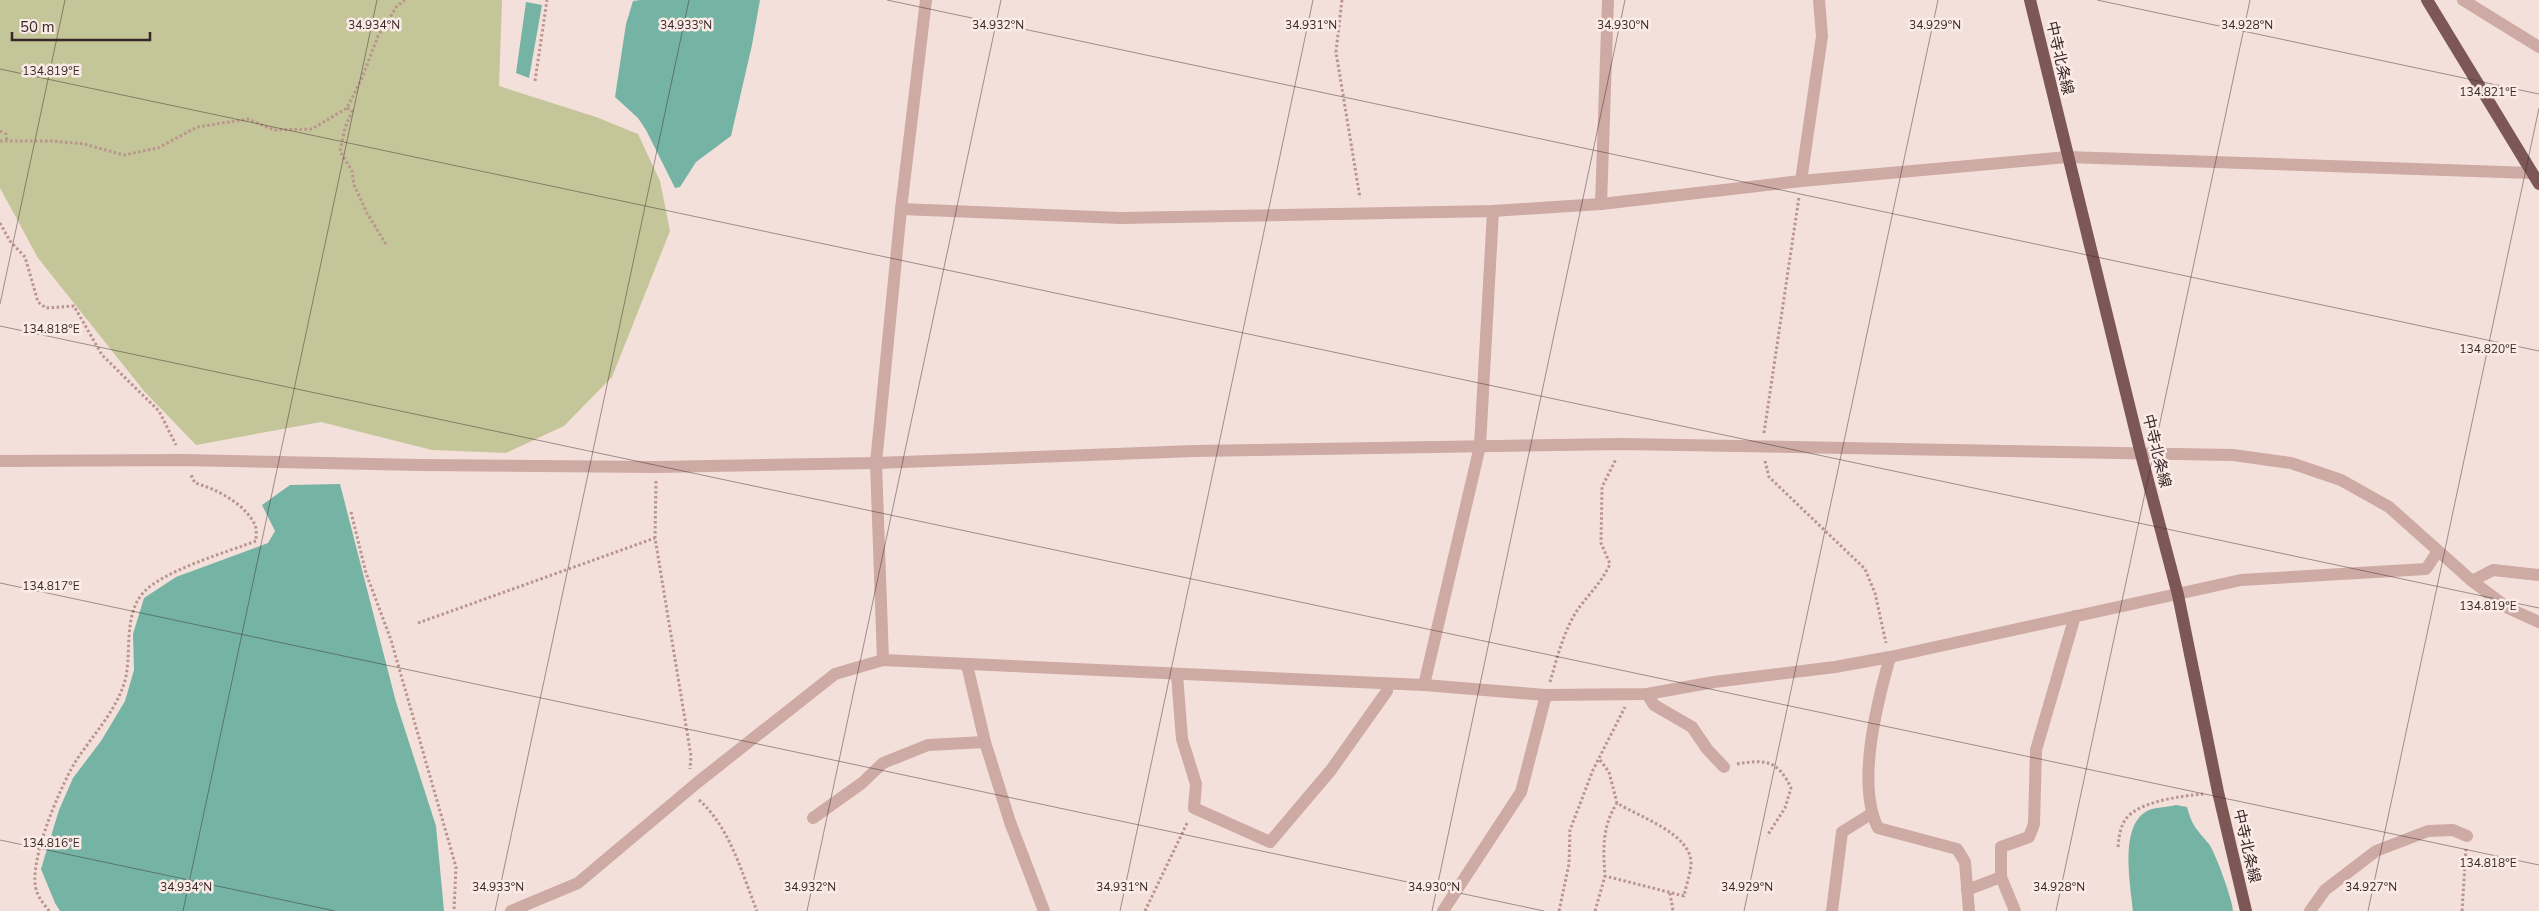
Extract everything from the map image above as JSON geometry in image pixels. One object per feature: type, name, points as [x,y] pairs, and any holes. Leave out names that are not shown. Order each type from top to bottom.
[{"type":"main road","name":"中寺北条線","points":[[2030,0],[2067,157],[2178,594],[2218,792],[2246,911]]},
{"type":"main road","points":[[2427,0],[2536,178]]},
{"type":"street","points":[[883,660],[876,463],[900,208],[926,0]]},
{"type":"street","points":[[1601,204],[1608,0]]},
{"type":"street","points":[[1801,181],[1822,36],[1819,0]]},
{"type":"street","points":[[2463,0],[2539,47]]},
{"type":"street","points":[[900,208],[1121,218],[1494,211],[1601,204],[1801,181],[2067,157],[2536,178]]},
{"type":"street","points":[[1424,685],[1480,446],[1494,211]]},
{"type":"street","points":[[0,461],[183,460],[420,466],[656,467],[876,463],[1194,451],[1622,444],[2233,455],[2291,463],[2341,480],[2389,507],[2472,581],[2508,608],[2539,622]]},
{"type":"street","points":[[511,911],[578,883],[688,790],[835,674],[883,660],[1424,685],[1546,695],[1647,694],[1714,682],[1835,667],[1890,657],[2241,580],[2426,569],[2438,551]]},
{"type":"street","points":[[2472,581],[2493,570],[2539,575]]},
{"type":"street","points":[[2015,911],[2001,877],[2001,847],[2029,836],[2034,824],[2036,750],[2075,616]]},
{"type":"street","points":[[1890,657],[1874,715],[1869,788],[1871,814],[1878,828],[1957,849],[1965,862],[1969,911]]},
{"type":"street","points":[[967,665],[985,742],[1010,822],[1044,911]]},
{"type":"street","points":[[1177,675],[1182,739],[1196,784],[1194,808],[1270,842],[1331,770],[1387,691],[1386,684]]},
{"type":"street","points":[[1647,694],[1654,705],[1692,727],[1707,749],[1724,767]]},
{"type":"street","points":[[1443,911],[1521,792],[1546,695]]},
{"type":"street","points":[[813,818],[862,783],[883,763],[928,745],[985,742]]},
{"type":"street","points":[[1832,911],[1842,832],[1871,814]]},
{"type":"street","points":[[2310,911],[2325,890],[2376,851],[2428,831],[2453,830],[2467,836]]},
{"type":"street","points":[[1967,890],[2001,877]]},
{"type":"path","points":[[0,141],[53,141],[84,144],[124,155],[158,148],[197,127],[248,118],[274,130],[312,129],[346,108],[362,78],[378,36],[397,6],[404,0]]},
{"type":"path","points":[[535,81],[548,0]]},
{"type":"path","points":[[1342,0],[1336,52],[1363,214]]},
{"type":"path","points":[[346,108],[352,111],[345,128],[340,151],[352,171],[354,185],[367,213],[388,246]]},
{"type":"path","points":[[0,131],[6,134],[7,142]]},
{"type":"path","points":[[1801,181],[1762,447],[1769,477],[1865,569],[1875,593],[1890,657]]},
{"type":"path","points":[[0,223],[10,241],[25,257],[38,302],[46,308],[74,306],[102,355],[159,411],[195,483],[209,487],[244,509],[256,527],[256,541],[167,577],[143,593],[136,605],[130,628],[125,683],[116,705],[74,764],[60,791],[36,860],[34,874],[37,892],[49,911]]},
{"type":"path","points":[[1546,695],[1559,651],[1578,610],[1604,577],[1610,564],[1601,542],[1602,487],[1622,444]]},
{"type":"path","points":[[656,467],[654,538],[691,756],[688,790],[708,808],[730,844],[757,911]]},
{"type":"path","points":[[350,512],[366,573],[391,640],[456,867],[454,911]]},
{"type":"path","points":[[418,623],[654,538]]},
{"type":"path","points":[[1559,911],[1568,864],[1570,830],[1594,770],[1624,712],[1626,693]]},
{"type":"path","points":[[1600,760],[1609,772],[1617,803],[1667,829],[1689,852],[1691,865],[1684,896],[1605,876]]},
{"type":"path","points":[[1724,767],[1759,760],[1776,766],[1786,776],[1791,788],[1786,808],[1767,836]]},
{"type":"path","points":[[2118,847],[2119,833],[2126,819],[2145,806],[2179,796],[2218,792]]},
{"type":"path","points":[[1595,911],[1605,876],[1602,845],[1611,812],[1617,803]]},
{"type":"path","points":[[1145,911],[1194,808]]},
{"type":"path","points":[[2462,911],[2467,836]]},
{"type":"path","points":[[1670,892],[1673,911]]},
{"type":"green space","points":[[0,0],[502,0],[499,86],[596,117],[638,134],[660,181],[670,231],[612,377],[564,426],[506,453],[432,450],[321,422],[196,445],[144,391],[38,258],[0,188]]},
{"type":"water","points":[[760,0],[752,45],[731,136],[696,162],[680,187],[675,188],[646,130],[638,118],[615,97],[626,24],[633,1]]},
{"type":"water","points":[[526,2],[542,5],[529,78],[516,73]]},
{"type":"water","points":[[340,484],[396,702],[436,826],[444,911],[60,911],[41,869],[59,810],[73,778],[101,741],[125,701],[134,670],[133,634],[144,598],[176,577],[268,543],[275,531],[262,505],[290,485]]},
{"type":"water","points":[[2176,805],[2187,807],[2193,824],[2212,849],[2227,888],[2233,911],[2133,911],[2129,856],[2133,828],[2139,817],[2149,810]]}]
